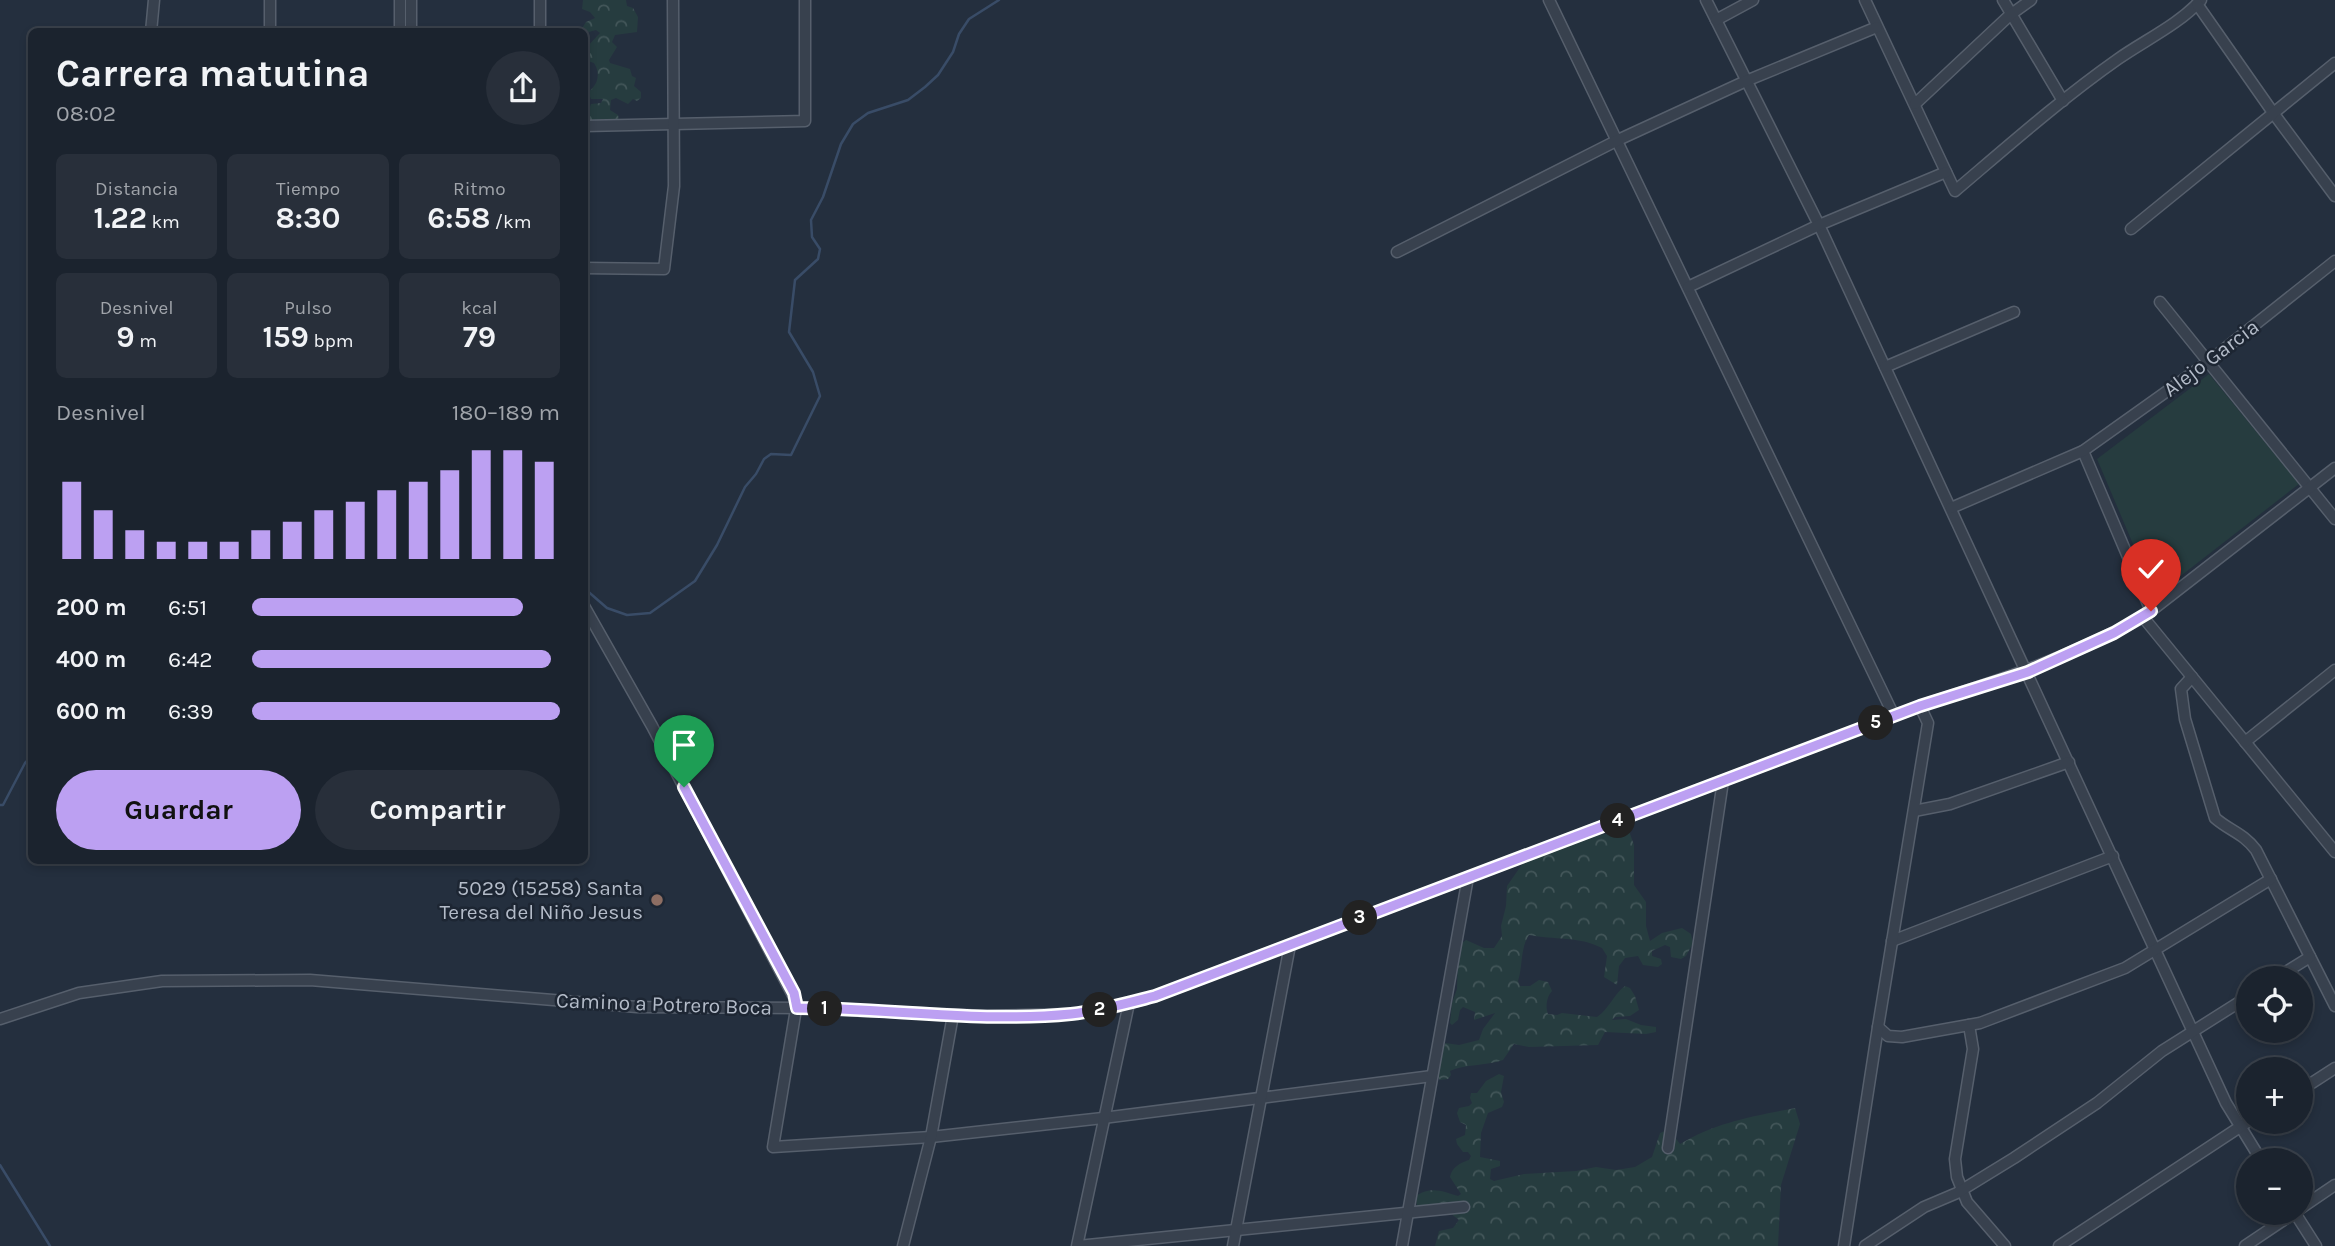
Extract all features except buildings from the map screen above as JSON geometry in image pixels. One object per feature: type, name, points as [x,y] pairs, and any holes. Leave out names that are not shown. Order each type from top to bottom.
[{"type":"street","points":[[150,28],[154,0]]},
{"type":"street","points":[[270,0],[270,28]]},
{"type":"street","points":[[400,0],[400,28]]},
{"type":"street","points":[[411,0],[411,28]]},
{"type":"street","points":[[540,0],[540,28]]},
{"type":"street","points":[[588,268],[664,269],[674,186],[673,0]]},
{"type":"street","points":[[588,126],[805,121],[805,0]]},
{"type":"street","points":[[1549,0],[1894,716]]},
{"type":"street","points":[[1706,0],[1819,225],[2226,1103],[2236,1114]]},
{"type":"street","points":[[1716,20],[1752,0]]},
{"type":"street","points":[[2003,0],[2063,101]]},
{"type":"street","points":[[1915,104],[2010,15],[2031,0]]},
{"type":"street","points":[[1870,2],[1877,27],[1955,191],[2063,101],[2199,2],[2274,114],[2335,196]]},
{"type":"street","points":[[1397,252],[1618,140],[1746,81],[1877,27]]},
{"type":"street","points":[[2131,229],[2335,63]]},
{"type":"street","points":[[1688,286],[1819,225],[1946,172]]},
{"type":"street","name":"Alejo Garcia","points":[[1951,508],[2083,451],[2208,362],[2335,261]]},
{"type":"street","points":[[2160,302],[2335,519]]},
{"type":"street","points":[[1885,368],[2014,312]]},
{"type":"street","points":[[2083,451],[2147,614],[2192,677],[2335,852]]},
{"type":"street","points":[[2147,614],[2335,468]]},
{"type":"street","points":[[588,613],[652,726],[794,993],[797,1008],[774,1147],[931,1136],[1103,1118],[1432,1076]]},
{"type":"street","name":"Camino a Potrero Boca","points":[[0,1019],[79,993],[162,981],[310,980],[637,1007],[797,1008],[953,1015],[1072,1014],[1155,996],[1920,706],[2028,672],[2114,633],[2147,614]]},
{"type":"street","points":[[2245,742],[2335,670]]},
{"type":"street","points":[[2192,677],[2181,689],[2185,719],[2215,818],[2249,841],[2335,1006]]},
{"type":"street","points":[[1844,1246],[1928,723],[1920,706]]},
{"type":"street","points":[[1914,811],[1950,804],[2069,762]]},
{"type":"street","points":[[1668,1147],[1723,781]]},
{"type":"street","points":[[1892,941],[2113,856]]},
{"type":"street","points":[[1402,1246],[1468,877]]},
{"type":"street","points":[[1878,1027],[1888,1035],[1902,1037],[1980,1023],[2125,968],[2271,879]]},
{"type":"street","points":[[1233,1246],[1290,945]]},
{"type":"street","points":[[2295,966],[2310,957]]},
{"type":"street","points":[[1129,1003],[1078,1246],[1464,1207]]},
{"type":"street","points":[[1865,1246],[1924,1207],[1962,1190],[2097,1103],[2162,1051],[2236,1004]]},
{"type":"street","points":[[903,1246],[931,1136],[953,1015]]},
{"type":"street","points":[[1969,1025],[1973,1049],[1955,1159],[1957,1177],[1967,1202],[2005,1246]]},
{"type":"street","points":[[2313,1082],[2335,1068]]},
{"type":"street","points":[[2059,1246],[2236,1128]]},
{"type":"street","points":[[2313,1200],[2335,1185]]},
{"type":"street","points":[[2245,1246],[2277,1225]]},
{"type":"street","points":[[2303,1225],[2316,1246]]},
{"type":"green space","points":[[583,0],[626,0],[627,6],[633,8],[638,17],[637,32],[615,35],[612,42],[617,47],[609,60],[610,63],[630,69],[632,76],[636,78],[634,86],[641,92],[641,98],[637,101],[633,99],[628,104],[616,98],[611,100],[610,110],[618,115],[619,120],[615,122],[588,121],[591,104],[601,103],[603,99],[591,99],[588,92],[596,83],[598,75],[594,63],[588,61],[588,46],[600,33],[596,30],[588,32],[588,28],[582,28],[586,22],[595,18],[582,9]]},
{"type":"green space","points":[[2209,374],[2299,484],[2155,596],[2097,459]]},
{"type":"green space","points":[[1629,831],[1634,845],[1634,885],[1646,902],[1646,926],[1650,941],[1662,933],[1682,928],[1691,934],[1693,943],[1686,956],[1681,959],[1671,957],[1670,947],[1665,945],[1652,951],[1652,956],[1661,959],[1662,964],[1658,967],[1643,965],[1638,956],[1625,958],[1619,966],[1617,985],[1604,977],[1607,956],[1602,948],[1575,940],[1529,935],[1524,946],[1518,981],[1520,986],[1530,986],[1539,980],[1548,982],[1552,991],[1547,1002],[1548,1014],[1597,1017],[1625,986],[1630,988],[1635,996],[1639,1010],[1630,1016],[1615,1017],[1612,1020],[1626,1019],[1656,1027],[1656,1032],[1605,1032],[1598,1045],[1529,1047],[1514,1044],[1503,1060],[1456,1069],[1450,1071],[1448,1079],[1440,1080],[1437,1076],[1445,1043],[1459,1045],[1479,1040],[1483,1029],[1495,1013],[1474,1020],[1475,1012],[1463,1007],[1458,1020],[1452,1025],[1450,1023],[1457,989],[1458,954],[1462,943],[1466,940],[1484,948],[1494,948],[1502,936],[1507,886],[1523,863],[1599,835]]},
{"type":"green space","points":[[1499,1074],[1504,1076],[1501,1092],[1504,1102],[1502,1107],[1488,1113],[1481,1133],[1480,1157],[1500,1161],[1500,1166],[1491,1169],[1490,1179],[1494,1181],[1524,1174],[1596,1167],[1616,1170],[1635,1167],[1652,1157],[1660,1133],[1665,1131],[1674,1136],[1680,1144],[1721,1125],[1795,1108],[1800,1124],[1781,1185],[1778,1246],[1435,1246],[1439,1231],[1453,1228],[1459,1220],[1442,1207],[1417,1206],[1416,1196],[1432,1190],[1458,1196],[1461,1194],[1450,1177],[1455,1168],[1471,1156],[1468,1152],[1463,1152],[1457,1144],[1456,1139],[1465,1135],[1466,1125],[1460,1122],[1457,1113],[1459,1108],[1472,1103],[1471,1093],[1477,1093],[1486,1081]]},
{"type":"waterway","points":[[588,591],[607,608],[627,615],[650,613],[695,581],[717,545],[745,487],[764,459],[771,454],[791,455],[820,396],[813,372],[789,332],[795,280],[818,259],[820,249],[812,237],[811,220],[823,197],[841,144],[853,124],[868,113],[908,100],[925,87],[938,75],[953,52],[959,34],[969,19],[999,0]]},
{"type":"waterway","points":[[0,805],[3,805],[28,760]]},
{"type":"waterway","points":[[0,1165],[50,1246]]},
{"type":"place","name":"5029 (15258) Santa Teresa del Niño Jesus","points":[[657,900]]},
{"type":"route","points":[[684,787],[794,993],[797,1008],[985,1016],[1072,1014],[1112,1008],[1155,996],[1920,706],[2028,672],[2114,633],[2151,611]]}]
